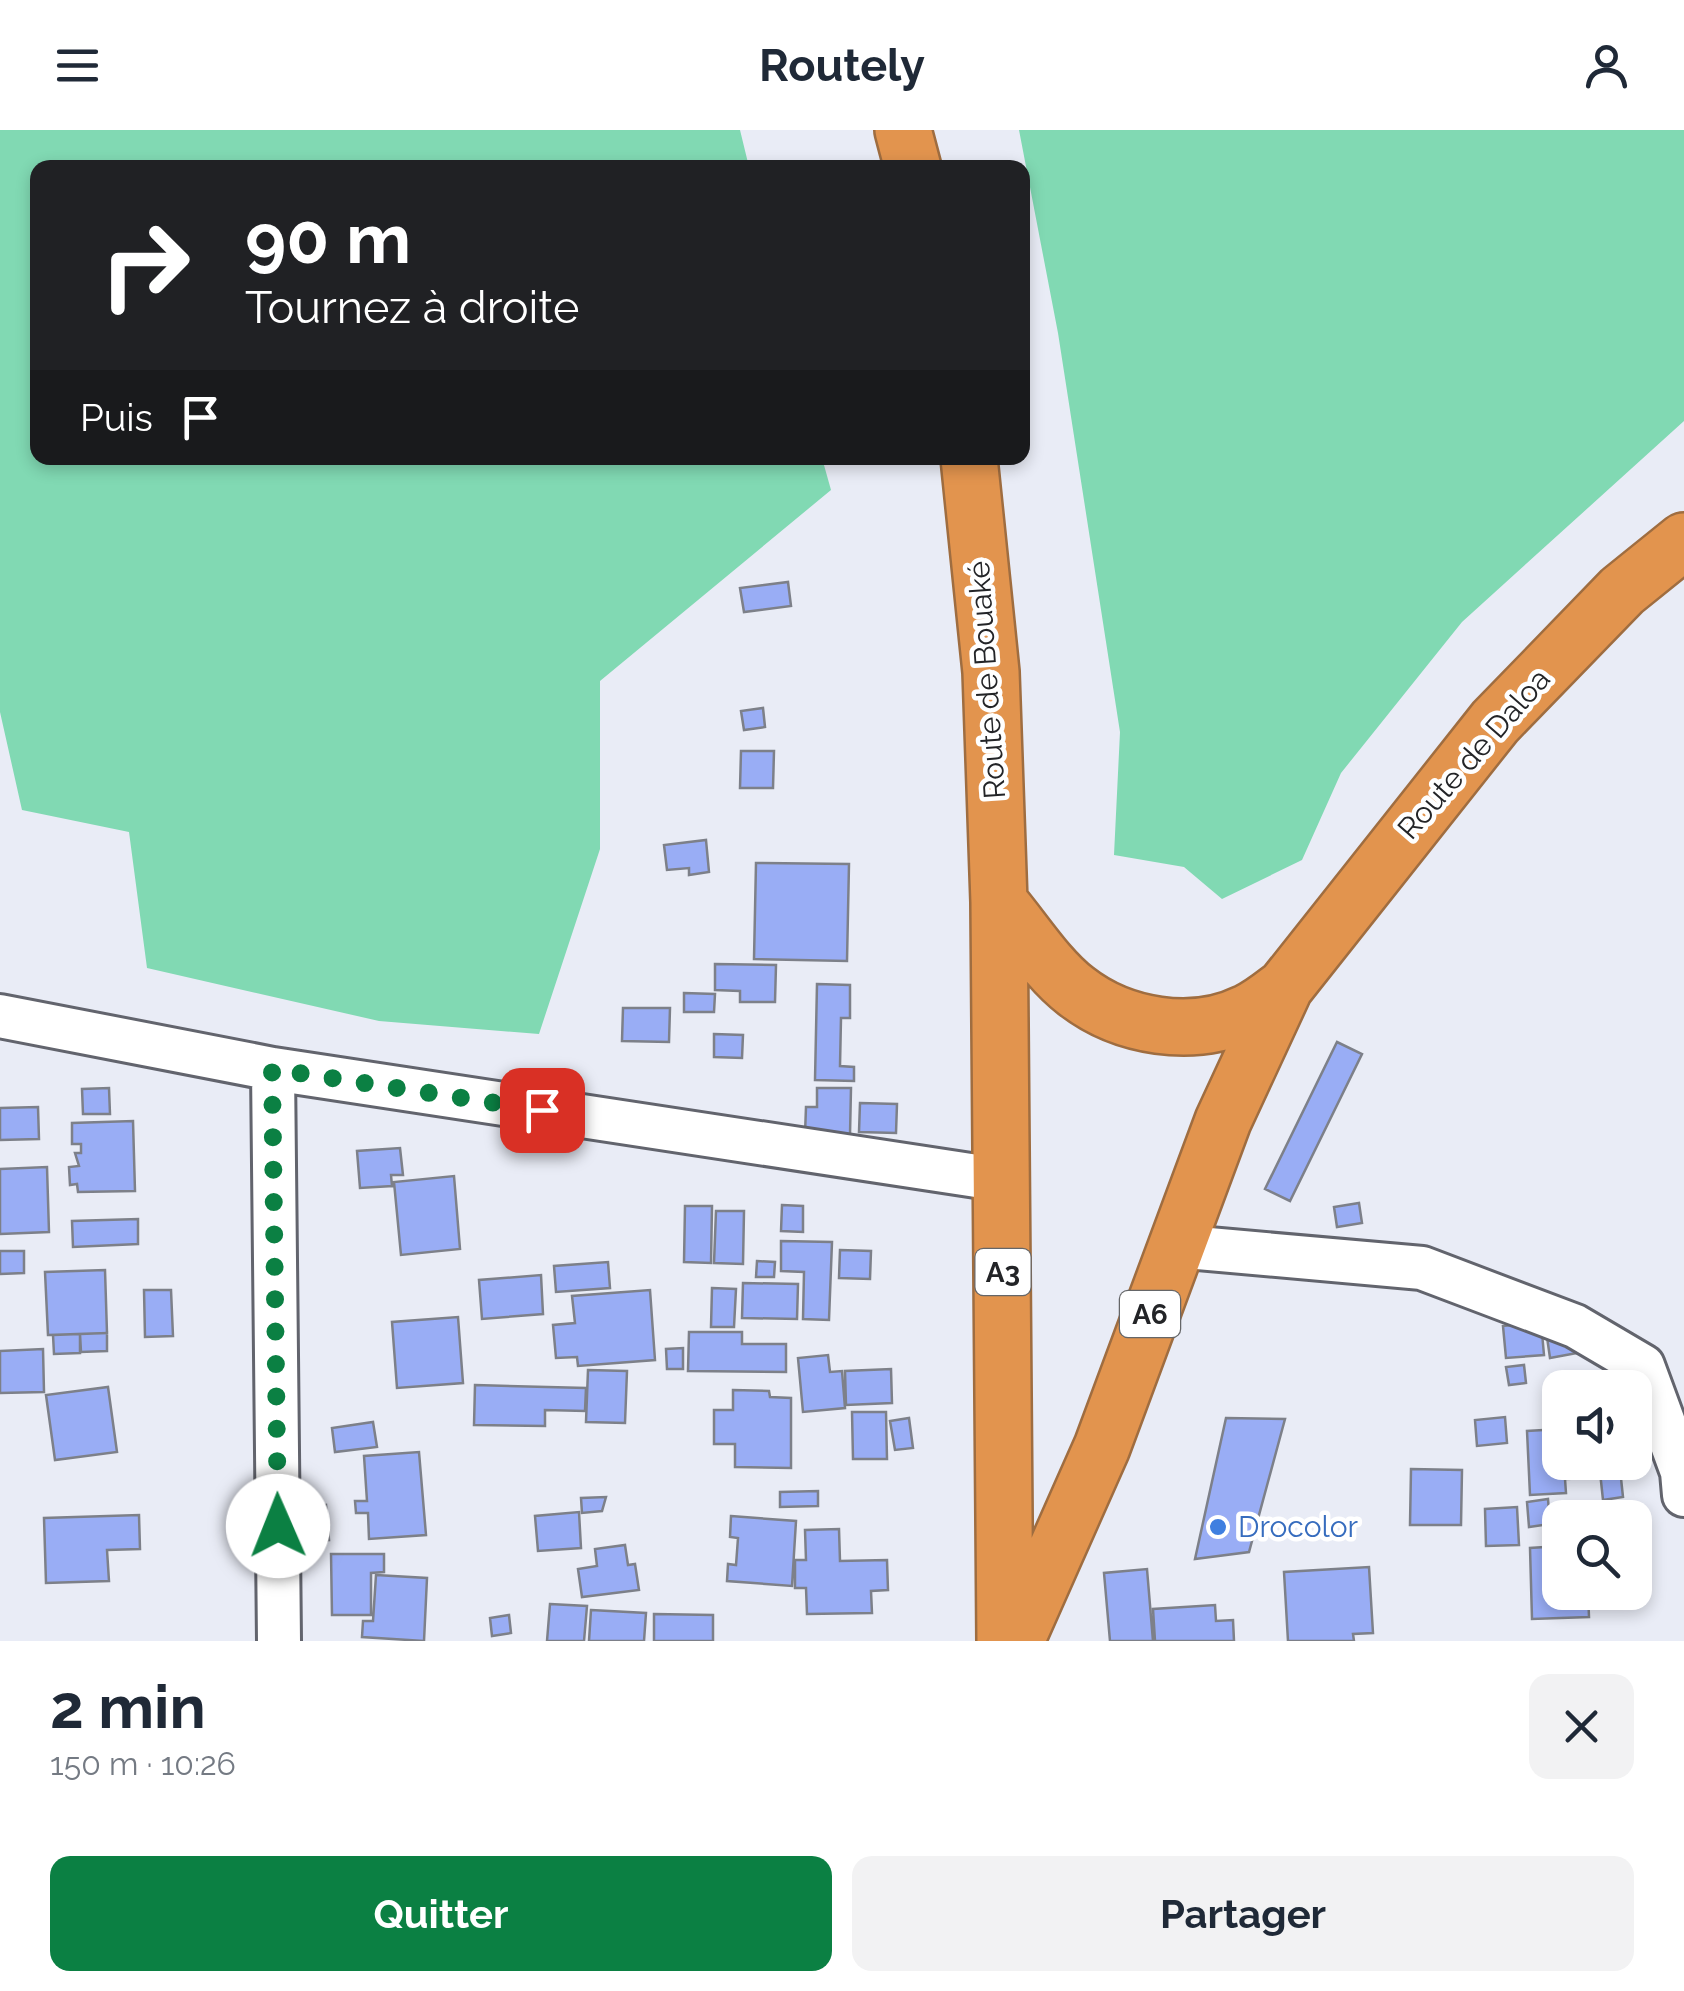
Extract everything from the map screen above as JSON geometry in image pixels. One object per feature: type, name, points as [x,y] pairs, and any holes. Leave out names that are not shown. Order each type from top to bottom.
[{"type":"highway","points":[[903,130],[911,160]]},
{"type":"highway","name":"Route de Bouaké","points":[[971,465],[992,672],[999,902]]},
{"type":"highway","name":"Route de Daloa","points":[[1286,987],[1495,722],[1622,591],[1684,541]]},
{"type":"highway","points":[[999,902],[1074,990],[1134,1021],[1175,1028],[1216,1022],[1246,1014],[1286,987]]},
{"type":"highway","name":"A3","points":[[999,902],[1005,1641]]},
{"type":"highway","name":"A6","points":[[1016,1641],[1102,1447],[1223,1121],[1286,987]]},
{"type":"street","points":[[0,1016],[272,1069],[1003,1180]]},
{"type":"street","points":[[272,1069],[279,1641]]},
{"type":"street","points":[[1175,1246],[1422,1268],[1575,1326],[1643,1366],[1682,1472],[1684,1495]]},
{"type":"green space","points":[[0,130],[740,130],[747,160],[30,160],[30,465],[824,465],[831,490],[600,681],[600,849],[539,1034],[379,1021],[147,968],[129,832],[22,810],[0,712]]},
{"type":"green space","points":[[1019,130],[1684,130],[1684,421],[1462,622],[1341,773],[1302,860],[1222,899],[1184,867],[1114,855],[1120,732],[1058,333],[1030,187],[1030,160],[1025,160]]},
{"type":"building","points":[[788,582],[791,606],[744,612],[740,588]]},
{"type":"building","points":[[763,708],[765,727],[744,730],[741,711]]},
{"type":"building","points":[[741,751],[774,751],[773,788],[740,788]]},
{"type":"building","points":[[706,840],[709,872],[689,875],[689,868],[667,870],[664,845]]},
{"type":"building","points":[[756,863],[849,864],[847,961],[754,959]]},
{"type":"building","points":[[715,964],[776,965],[775,1002],[740,1002],[740,991],[715,990]]},
{"type":"building","points":[[817,984],[850,985],[850,1018],[841,1018],[840,1066],[854,1067],[854,1081],[815,1080]]},
{"type":"building","points":[[684,993],[715,994],[714,1012],[684,1012]]},
{"type":"building","points":[[623,1008],[670,1008],[669,1042],[622,1041]]},
{"type":"building","points":[[714,1034],[743,1035],[742,1058],[714,1057]]},
{"type":"building","points":[[1337,1042],[1362,1054],[1290,1201],[1265,1189]]},
{"type":"building","points":[[109,1088],[110,1114],[83,1114],[82,1089]]},
{"type":"building","points":[[817,1088],[851,1088],[850,1135],[805,1134],[806,1107],[817,1107]]},
{"type":"building","points":[[860,1103],[897,1104],[896,1133],[859,1132]]},
{"type":"building","points":[[38,1107],[39,1139],[0,1140],[0,1108]]},
{"type":"building","points":[[133,1121],[135,1191],[78,1192],[77,1184],[70,1185],[69,1167],[79,1166],[75,1153],[81,1153],[81,1144],[72,1144],[72,1123]]},
{"type":"building","points":[[400,1148],[403,1175],[391,1175],[392,1186],[360,1188],[357,1151]]},
{"type":"building","points":[[47,1167],[49,1232],[0,1234],[0,1169]]},
{"type":"building","points":[[454,1176],[460,1249],[401,1255],[394,1182]]},
{"type":"building","points":[[1359,1203],[1362,1223],[1337,1227],[1334,1207]]},
{"type":"building","points":[[782,1205],[803,1206],[803,1232],[781,1231]]},
{"type":"building","points":[[685,1206],[712,1206],[711,1263],[684,1262]]},
{"type":"building","points":[[716,1211],[744,1211],[743,1264],[714,1263]]},
{"type":"building","points":[[138,1219],[138,1244],[73,1247],[72,1221]]},
{"type":"building","points":[[781,1241],[832,1242],[829,1320],[803,1319],[804,1272],[781,1271]]},
{"type":"building","points":[[840,1250],[871,1251],[870,1279],[839,1278]]},
{"type":"building","points":[[0,1251],[24,1251],[24,1273],[0,1274]]},
{"type":"building","points":[[757,1261],[775,1262],[774,1277],[756,1277]]},
{"type":"building","points":[[608,1262],[610,1288],[556,1292],[554,1266]]},
{"type":"building","points":[[105,1270],[107,1333],[48,1335],[45,1272]]},
{"type":"building","points":[[541,1275],[543,1314],[482,1319],[479,1280]]},
{"type":"building","points":[[743,1283],[798,1284],[797,1319],[742,1318]]},
{"type":"building","points":[[712,1288],[736,1289],[734,1327],[711,1327]]},
{"type":"building","points":[[144,1290],[171,1290],[173,1336],[145,1337]]},
{"type":"building","points":[[650,1290],[655,1360],[578,1366],[577,1357],[556,1358],[553,1325],[575,1323],[572,1296]]},
{"type":"building","points":[[458,1317],[463,1383],[397,1388],[392,1322]]},
{"type":"building","points":[[1541,1322],[1544,1355],[1506,1358],[1503,1326]]},
{"type":"building","points":[[1573,1326],[1577,1353],[1550,1358],[1546,1330]]},
{"type":"building","points":[[689,1332],[742,1332],[742,1344],[786,1344],[786,1372],[688,1371]]},
{"type":"building","points":[[107,1333],[107,1351],[81,1352],[80,1334]]},
{"type":"building","points":[[80,1334],[80,1353],[54,1354],[53,1335]]},
{"type":"building","points":[[683,1348],[683,1369],[667,1369],[666,1349]]},
{"type":"building","points":[[43,1349],[44,1392],[0,1393],[0,1351]]},
{"type":"building","points":[[828,1355],[830,1372],[842,1371],[845,1408],[803,1412],[798,1358]]},
{"type":"building","points":[[1524,1365],[1526,1383],[1509,1385],[1506,1367]]},
{"type":"building","points":[[891,1369],[892,1403],[846,1405],[845,1371]]},
{"type":"building","points":[[588,1370],[627,1371],[625,1423],[586,1422]]},
{"type":"building","points":[[475,1385],[586,1388],[585,1411],[545,1410],[545,1426],[474,1425]]},
{"type":"building","points":[[108,1387],[117,1452],[55,1460],[46,1395]]},
{"type":"building","points":[[733,1390],[769,1391],[770,1397],[791,1398],[791,1468],[735,1467],[735,1444],[714,1444],[714,1410],[733,1410]]},
{"type":"building","points":[[852,1412],[886,1412],[887,1459],[853,1459]]},
{"type":"building","points":[[1505,1417],[1507,1443],[1477,1446],[1475,1420]]},
{"type":"building","points":[[909,1418],[913,1448],[895,1450],[890,1421]]},
{"type":"building","points":[[1226,1418],[1285,1419],[1249,1552],[1195,1559]]},
{"type":"building","points":[[373,1422],[377,1447],[335,1452],[332,1428]]},
{"type":"building","points":[[1542,1430],[1542,1480],[1565,1480],[1566,1493],[1530,1495],[1527,1431]]},
{"type":"building","points":[[419,1452],[426,1535],[369,1539],[368,1513],[356,1513],[355,1501],[367,1501],[364,1456]]},
{"type":"building","points":[[1411,1469],[1462,1470],[1461,1525],[1410,1525]]},
{"type":"building","points":[[1601,1480],[1621,1480],[1623,1497],[1603,1500]]},
{"type":"building","points":[[818,1491],[818,1506],[780,1507],[780,1492]]},
{"type":"building","points":[[606,1497],[602,1511],[582,1513],[581,1498]]},
{"type":"building","points":[[1548,1499],[1542,1500],[1542,1525],[1529,1527],[1527,1502]]},
{"type":"building","points":[[326,1505],[329,1540],[303,1542],[300,1508]]},
{"type":"building","points":[[1517,1507],[1519,1545],[1486,1546],[1485,1509]]},
{"type":"building","points":[[579,1512],[581,1548],[538,1551],[535,1516]]},
{"type":"building","points":[[139,1515],[140,1549],[107,1550],[109,1581],[46,1583],[44,1518]]},
{"type":"building","points":[[731,1516],[796,1521],[792,1586],[727,1581],[728,1564],[736,1565],[738,1538],[730,1537]]},
{"type":"building","points":[[839,1529],[840,1561],[887,1560],[888,1590],[871,1591],[872,1613],[807,1614],[806,1588],[795,1588],[795,1560],[806,1560],[805,1530]]},
{"type":"building","points":[[625,1545],[628,1565],[635,1564],[639,1590],[582,1597],[578,1569],[597,1566],[595,1549]]},
{"type":"building","points":[[1542,1547],[1542,1610],[1589,1610],[1589,1617],[1532,1619],[1530,1548]]},
{"type":"building","points":[[331,1554],[384,1554],[384,1572],[371,1573],[371,1615],[332,1615]]},
{"type":"building","points":[[1369,1567],[1373,1633],[1353,1634],[1354,1641],[1288,1641],[1284,1572]]},
{"type":"building","points":[[1147,1569],[1153,1641],[1110,1641],[1104,1573]]},
{"type":"building","points":[[376,1575],[427,1578],[424,1641],[362,1637],[363,1621],[373,1621]]},
{"type":"building","points":[[550,1604],[587,1606],[584,1641],[547,1641]]},
{"type":"building","points":[[1215,1605],[1216,1621],[1233,1620],[1234,1641],[1155,1641],[1153,1609]]},
{"type":"building","points":[[591,1610],[646,1613],[644,1641],[589,1641]]},
{"type":"building","points":[[654,1614],[713,1615],[713,1641],[654,1641]]},
{"type":"building","points":[[509,1615],[511,1633],[492,1636],[490,1618]]},
{"type":"place","name":"Drocolor","points":[[1218,1527]]},
{"type":"route","points":[[278,1526],[272,1069],[542,1110]]}]
